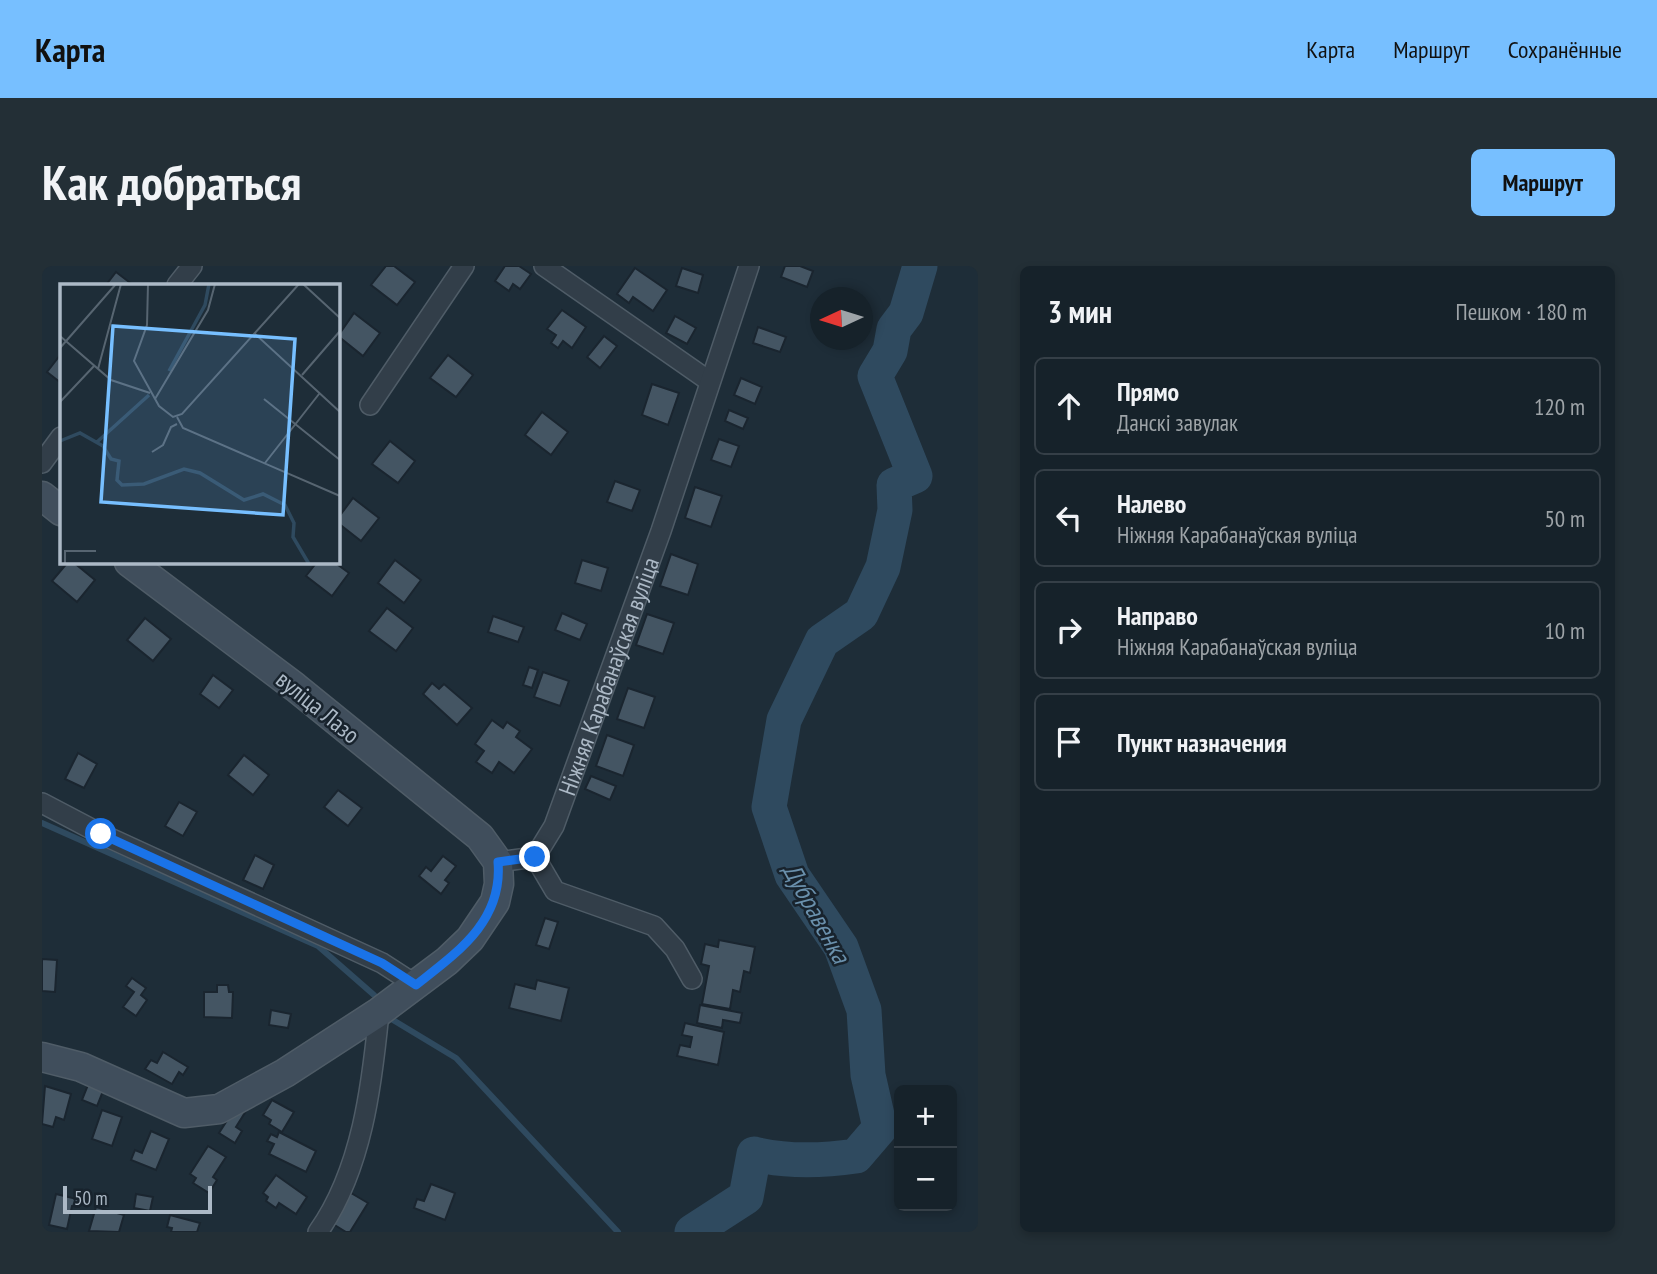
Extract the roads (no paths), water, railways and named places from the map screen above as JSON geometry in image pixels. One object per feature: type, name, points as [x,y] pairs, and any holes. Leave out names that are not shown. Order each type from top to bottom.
[{"type":"main road","points":[[42,496],[60,510]]},
{"type":"main road","name":"вуліца Лазо","points":[[132,564],[295,687],[480,837],[498,862]]},
{"type":"main road","points":[[42,1057],[81,1067],[184,1113],[219,1109],[285,1073],[379,1012],[470,939],[495,902],[499,884],[498,862]]},
{"type":"street","points":[[178,284],[192,266]]},
{"type":"street","points":[[370,405],[464,266]]},
{"type":"street","points":[[544,266],[709,381]]},
{"type":"street","name":"Ніжняя Карабанаўская вуліца","points":[[535,857],[554,826],[661,531],[709,381],[750,266]]},
{"type":"street","points":[[42,463],[60,439]]},
{"type":"street","points":[[42,803],[101,834],[382,963],[416,985]]},
{"type":"street","points":[[498,862],[535,857],[555,891],[654,926],[675,949],[692,979]]},
{"type":"street","points":[[318,1232],[351,1164],[374,1065],[379,1012]]},
{"type":"waterway","name":"Дубравенка","points":[[692,1232],[746,1197],[754,1154],[805,1160],[856,1156],[880,1128],[868,1075],[864,1010],[841,947],[792,875],[769,807],[784,720],[822,641],[861,614],[883,567],[895,510],[894,485],[915,476],[875,376],[890,351],[894,329],[906,313],[920,266]]},
{"type":"waterway","points":[[42,823],[318,946],[374,995]]},
{"type":"waterway","points":[[393,1020],[456,1058],[618,1232]]}]
